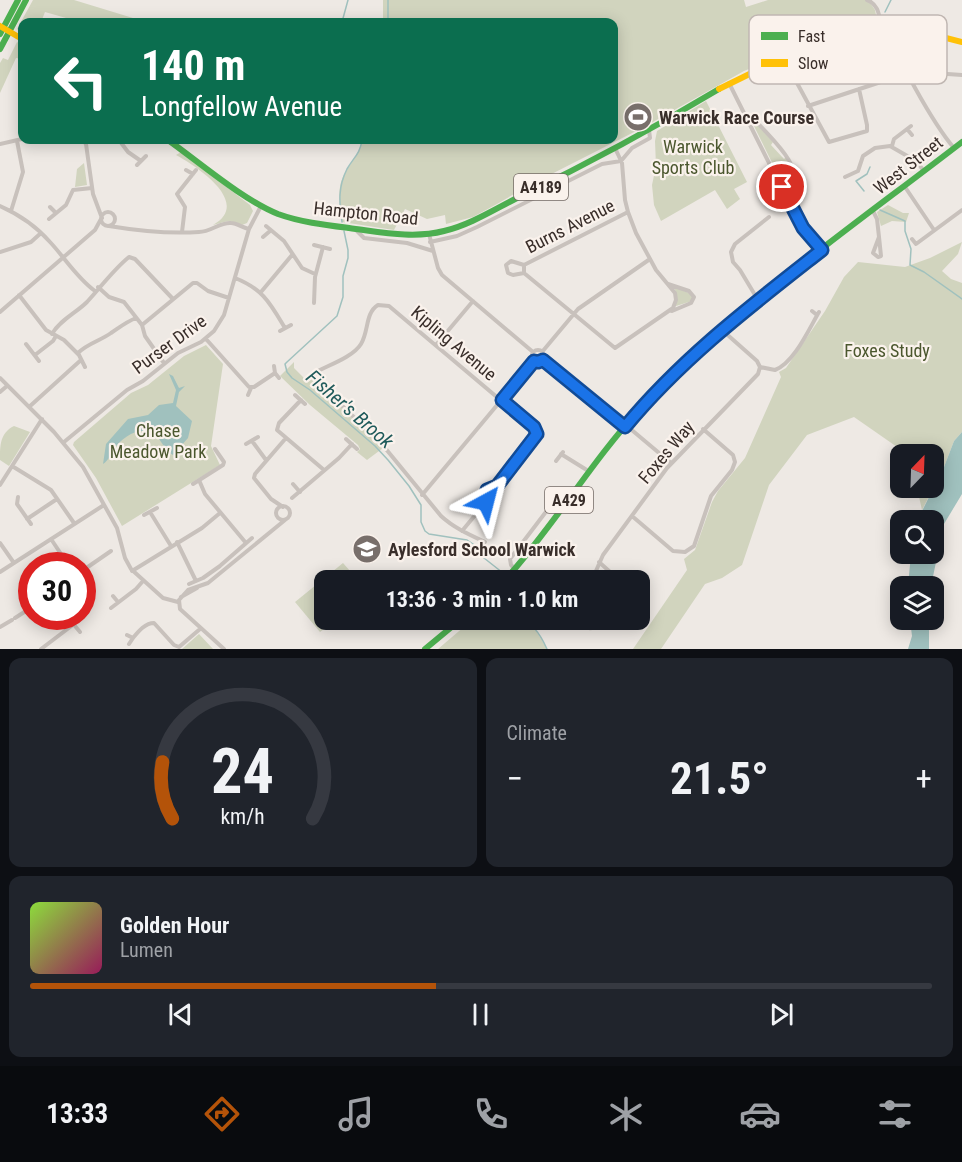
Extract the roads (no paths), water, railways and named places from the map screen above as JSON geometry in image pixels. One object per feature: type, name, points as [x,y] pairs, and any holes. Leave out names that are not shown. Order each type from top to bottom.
[{"type":"main road","points":[[0,34],[18,0]]},
{"type":"main road","points":[[0,49],[26,0]]},
{"type":"main road","points":[[0,26],[18,37]]},
{"type":"main road","name":"A4189","points":[[947,38],[962,42]]},
{"type":"main road","name":"A4189","points":[[729,83],[749,74]]},
{"type":"main road","name":"Hampton Road","points":[[174,144],[261,206],[295,219],[429,238],[466,223],[649,130],[729,83]]},
{"type":"main road","name":"West Street","points":[[873,211],[962,142]]},
{"type":"main road","name":"A429","points":[[515,569],[626,427],[679,370],[758,300],[873,211]]},
{"type":"main road","points":[[425,649],[448,630]]},
{"type":"street","points":[[867,0],[875,5],[878,15]]},
{"type":"street","points":[[875,5],[878,0]]},
{"type":"street","points":[[947,74],[962,75]]},
{"type":"street","points":[[729,83],[795,215],[822,250]]},
{"type":"street","points":[[797,84],[826,140],[832,142],[867,131],[859,90]]},
{"type":"street","points":[[808,106],[879,84]]},
{"type":"street","points":[[914,84],[941,133],[954,148]]},
{"type":"street","points":[[748,119],[755,120],[793,166],[798,181],[798,209],[795,215]]},
{"type":"street","points":[[892,146],[894,139],[909,127],[912,135]]},
{"type":"street","points":[[621,161],[632,148],[650,138],[649,130]]},
{"type":"street","points":[[0,144],[17,141],[23,172],[11,211]]},
{"type":"street","points":[[85,144],[92,188],[104,224],[149,232],[208,232],[231,223],[249,229]]},
{"type":"street","points":[[122,144],[128,152],[141,161]]},
{"type":"street","points":[[852,183],[847,177],[858,171],[863,156],[879,146],[892,146],[904,156],[916,161],[925,171]]},
{"type":"street","points":[[524,265],[524,273],[615,348],[673,308],[676,300],[675,293],[650,260],[628,212],[621,161],[614,148]]},
{"type":"street","points":[[137,165],[146,156]]},
{"type":"street","name":"Hampton Road","points":[[429,238],[466,232],[602,164],[621,161]]},
{"type":"street","points":[[177,194],[195,172],[186,170]]},
{"type":"street","points":[[905,187],[934,230]]},
{"type":"street","points":[[49,219],[66,205],[73,190],[92,188]]},
{"type":"street","points":[[171,189],[185,207],[182,232]]},
{"type":"street","points":[[98,205],[123,228]]},
{"type":"street","points":[[0,206],[11,211],[41,234],[85,283],[109,297],[123,301],[142,325],[145,336],[164,363]]},
{"type":"street","name":"Purser Drive","points":[[64,442],[124,392],[146,379],[178,352],[206,339],[223,318],[249,229],[261,206]]},
{"type":"street","points":[[51,207],[56,213]]},
{"type":"street","points":[[912,239],[916,244],[962,210]]},
{"type":"street","points":[[873,211],[877,219],[879,237]]},
{"type":"street","name":"Burns Avenue","points":[[524,273],[511,275],[507,273],[505,268],[507,263],[511,261],[524,265],[628,212]]},
{"type":"street","points":[[0,312],[95,230],[103,214],[108,213]]},
{"type":"street","points":[[758,300],[731,256],[735,244],[759,228],[769,217]]},
{"type":"street","points":[[95,230],[109,226],[113,223],[114,218]]},
{"type":"street","points":[[266,226],[284,241],[304,269],[315,274]]},
{"type":"street","points":[[355,229],[364,238],[407,243],[433,251]]},
{"type":"street","points":[[264,237],[270,231]]},
{"type":"street","points":[[0,252],[11,246],[31,242],[41,234]]},
{"type":"street","points":[[429,238],[442,275],[533,352]]},
{"type":"street","points":[[314,245],[330,249]]},
{"type":"street","points":[[314,303],[315,274],[323,247]]},
{"type":"street","points":[[261,291],[292,255]]},
{"type":"street","points":[[35,355],[53,341],[59,324],[85,304],[127,258],[132,257],[173,299]]},
{"type":"street","points":[[542,352],[578,309],[650,260]]},
{"type":"street","points":[[235,278],[261,291],[285,328]]},
{"type":"street","points":[[142,325],[194,282],[208,291],[229,297]]},
{"type":"street","points":[[667,284],[689,291],[693,295],[691,303],[667,313]]},
{"type":"street","points":[[19,296],[46,330],[64,340],[78,353],[85,367]]},
{"type":"street","points":[[306,297],[314,297]]},
{"type":"street","points":[[436,345],[473,301]]},
{"type":"street","name":"Kipling Avenue","points":[[422,495],[381,443],[315,382],[313,376],[358,347],[373,309],[381,304],[389,306],[534,427],[537,434],[497,486]]},
{"type":"street","points":[[722,330],[757,361],[760,367],[771,371],[779,369],[800,346],[818,314],[812,311]]},
{"type":"street","points":[[78,353],[92,341],[109,335],[124,323],[136,318]]},
{"type":"street","points":[[280,331],[291,325]]},
{"type":"street","points":[[206,339],[251,388]]},
{"type":"street","points":[[26,344],[39,361]]},
{"type":"street","points":[[533,352],[538,350],[542,352]]},
{"type":"street","points":[[533,352],[534,361]]},
{"type":"street","points":[[542,352],[543,360]]},
{"type":"street","points":[[29,407],[81,360]]},
{"type":"street","points":[[534,361],[543,360]]},
{"type":"street","points":[[543,360],[671,463]]},
{"type":"street","points":[[485,542],[444,519],[422,495],[534,361]]},
{"type":"street","points":[[274,366],[279,378]]},
{"type":"street","name":"Foxes Way","points":[[596,570],[599,562],[671,463],[758,374],[760,367]]},
{"type":"street","points":[[248,395],[251,388],[275,373]]},
{"type":"street","points":[[0,378],[64,442],[87,474],[117,528],[125,558],[132,571],[163,598],[179,600]]},
{"type":"street","points":[[0,392],[7,386]]},
{"type":"street","points":[[295,395],[305,404]]},
{"type":"street","points":[[300,400],[278,425],[278,430],[324,470]]},
{"type":"street","points":[[0,485],[42,419]]},
{"type":"street","points":[[632,516],[673,551],[685,552],[694,546],[711,496],[732,470],[735,462],[733,455],[703,429]]},
{"type":"street","points":[[246,444],[258,436]]},
{"type":"street","points":[[285,520],[280,519],[271,499],[254,478],[266,460],[286,438]]},
{"type":"street","points":[[346,439],[357,449]]},
{"type":"street","points":[[252,441],[266,460]]},
{"type":"street","points":[[292,498],[352,444]]},
{"type":"street","points":[[193,484],[223,465],[224,462],[215,449]]},
{"type":"street","points":[[556,461],[562,453],[590,472]]},
{"type":"street","points":[[12,466],[46,485],[74,524]]},
{"type":"street","points":[[199,480],[205,494],[246,543]]},
{"type":"street","points":[[293,484],[300,492]]},
{"type":"street","points":[[462,531],[486,502],[496,499],[497,486],[487,490],[486,502]]},
{"type":"street","points":[[515,569],[510,559],[558,496],[562,494],[571,497]]},
{"type":"street","points":[[18,497],[17,504],[31,524]]},
{"type":"street","points":[[27,519],[57,499]]},
{"type":"street","points":[[179,600],[189,590],[208,583],[237,559],[242,552],[252,547],[285,520],[290,513],[287,508],[271,499]]},
{"type":"street","points":[[0,572],[104,505]]},
{"type":"street","points":[[271,531],[279,508],[283,507]]},
{"type":"street","points":[[144,515],[157,508]]},
{"type":"street","points":[[150,512],[171,546]]},
{"type":"street","points":[[132,571],[202,528],[220,513]]},
{"type":"street","points":[[189,584],[203,578],[252,538]]},
{"type":"street","points":[[51,540],[59,552]]},
{"type":"street","points":[[177,542],[196,581]]},
{"type":"street","points":[[0,543],[14,563]]},
{"type":"street","points":[[96,561],[111,551]]},
{"type":"street","points":[[599,562],[608,570]]},
{"type":"street","points":[[111,608],[143,581]]},
{"type":"street","points":[[113,596],[118,602]]},
{"type":"street","points":[[179,600],[180,609],[222,649]]},
{"type":"street","points":[[1,626],[18,616]]},
{"type":"street","points":[[129,644],[143,628],[154,623],[178,647],[200,629]]},
{"type":"street","points":[[41,649],[66,630]]},
{"type":"street","points":[[127,635],[133,638]]},
{"type":"water","points":[[169,374],[173,376],[179,388],[185,386],[179,392],[176,406],[192,421],[188,438],[173,455],[154,434],[138,432],[122,440],[103,464],[106,444],[128,419],[148,415],[159,405],[173,403],[176,390]]},
{"type":"water","points":[[962,432],[962,494],[944,524],[944,510],[923,510],[929,498],[944,498],[944,467],[954,441]]},
{"type":"water","points":[[910,564],[936,564],[933,576],[909,576]]},
{"type":"water","points":[[911,630],[929,630],[929,649],[908,649]]},
{"type":"waterway","name":"Fisher's Brook","points":[[343,18],[348,0]]},
{"type":"waterway","points":[[388,0],[388,18]]},
{"type":"waterway","points":[[885,12],[891,0]]},
{"type":"waterway","name":"Fisher's Brook","points":[[342,222],[340,201],[342,182],[361,144]]},
{"type":"waterway","points":[[864,191],[856,181],[867,174],[870,167]]},
{"type":"waterway","points":[[880,210],[905,221],[905,231],[911,249],[910,265],[924,272],[962,299]]},
{"type":"waterway","name":"Fisher's Brook","points":[[344,231],[348,258],[343,276],[343,297],[337,316],[285,364],[287,372],[375,446],[388,460],[421,505],[421,522],[425,531],[429,534],[467,540],[499,570]]},
{"type":"waterway","name":"Fisher's Brook","points":[[535,630],[547,649]]},
{"type":"place","name":"Warwick Race Course","points":[[638,117]]},
{"type":"place","name":"Aylesford School Warwick","points":[[367,549]]},
{"type":"park label","name":"Warwick Sports Club","points":[[693,156]]},
{"type":"park label","name":"Foxes Study","points":[[887,350]]},
{"type":"park label","name":"Chase Meadow Park","points":[[158,440]]}]
